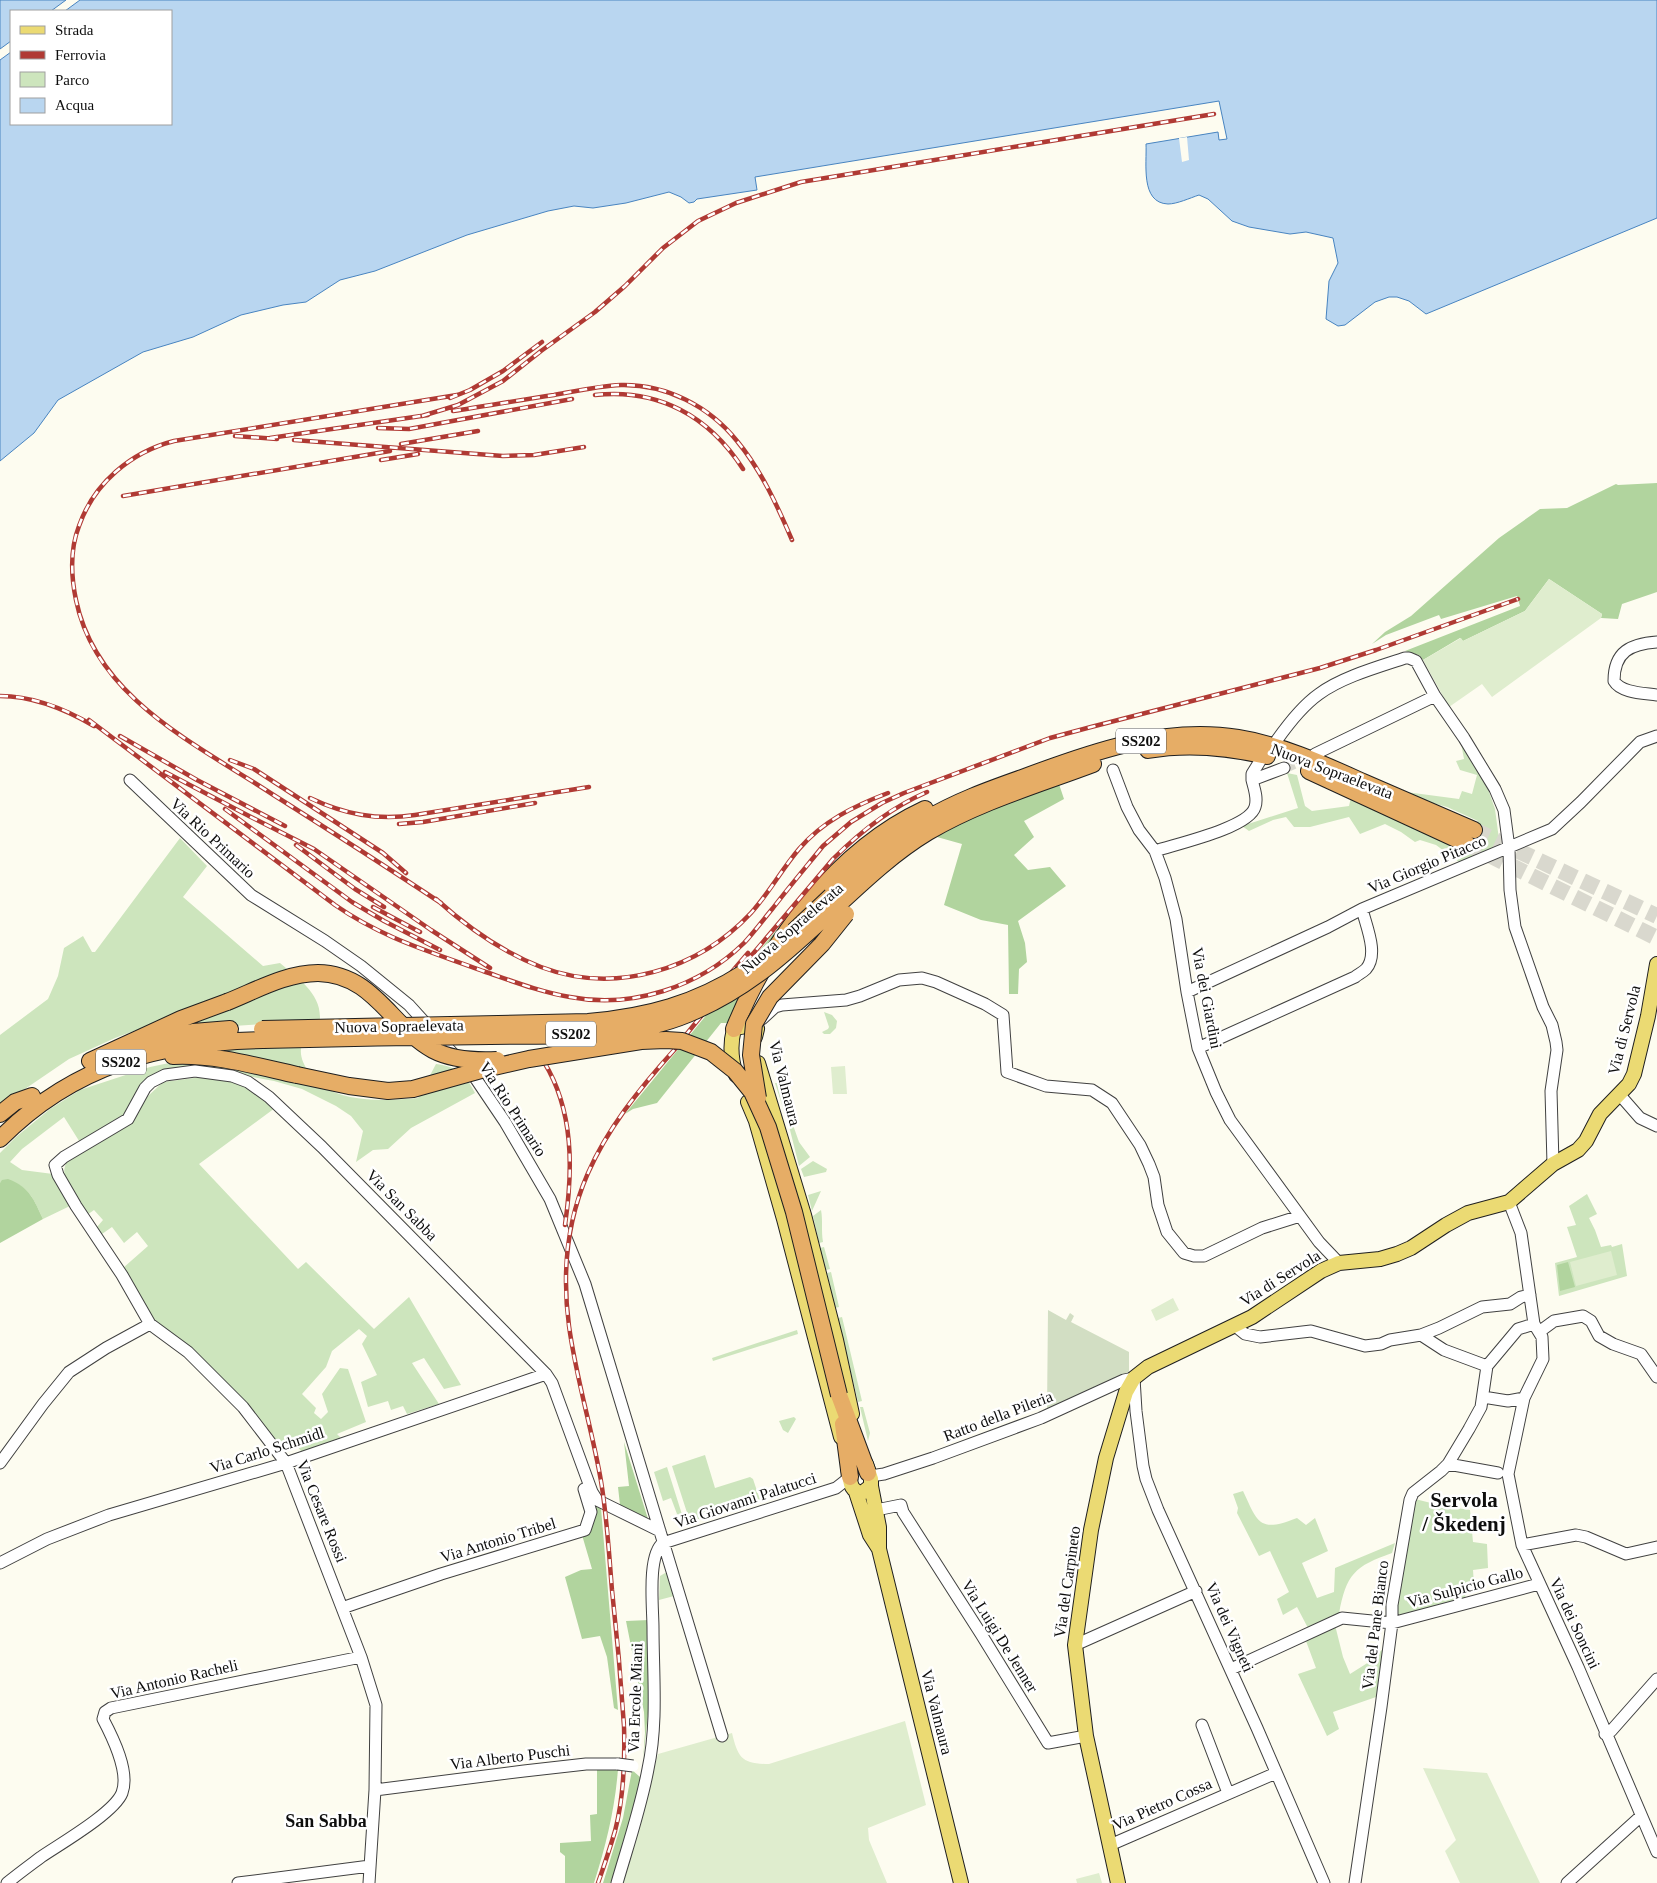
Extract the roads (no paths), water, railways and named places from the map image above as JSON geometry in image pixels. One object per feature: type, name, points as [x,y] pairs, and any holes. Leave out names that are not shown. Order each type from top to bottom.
[{"type":"highway","name":"Nuova Sopraelevata","points":[[0,1123],[32,1096],[58,1079],[90,1062],[129,1047],[160,1038],[193,1032],[263,1034],[588,1022],[649,1014],[683,1004],[740,975],[838,904],[870,885],[887,869],[958,816],[1107,759],[1161,748],[1202,746],[1250,752],[1282,760],[1470,837],[1289,751],[1239,738],[1201,735],[1171,736],[1121,745],[1055,765],[978,794],[924,821],[878,853],[838,904]]},
{"type":"highway","points":[[734,1029],[762,973],[796,920],[821,888],[866,844],[891,827],[950,798],[1020,774],[1055,765]]},
{"type":"highway","points":[[759,1105],[751,1055],[754,1024],[770,997],[822,944],[838,904]]},
{"type":"highway","points":[[90,1062],[181,1019],[294,976],[319,973],[338,976],[356,983],[374,996],[422,1042],[444,1055],[486,1061],[529,1059]]},
{"type":"highway","name":"Nuova Sopraelevata","points":[[0,1139],[25,1116],[64,1089],[96,1072],[131,1058],[160,1050],[263,1034]]},
{"type":"highway","points":[[64,1089],[132,1065],[170,1056],[192,1055],[223,1059],[349,1086],[388,1091],[413,1089],[529,1059],[641,1041],[682,1041],[712,1052],[736,1071],[752,1092],[768,1127],[794,1212],[839,1395],[853,1486]]},
{"type":"highway","points":[[0,1114],[15,1102],[32,1096]]},
{"type":"highway","points":[[839,1395],[870,1479]]},
{"type":"main road","name":"Via di Servola","points":[[1134,1378],[1148,1367],[1167,1357],[1235,1326],[1260,1312],[1321,1271],[1339,1263],[1364,1262],[1397,1254],[1411,1248],[1468,1213],[1509,1202],[1554,1164],[1582,1146],[1600,1114],[1629,1084],[1634,1074],[1657,964]]},
{"type":"main road","name":"Via Valmaura","points":[[879,1550],[870,1535],[853,1486],[778,1197],[756,1121],[733,1066],[732,1038],[734,1029],[745,1026],[757,1029],[755,1042],[758,1062],[797,1191],[829,1312],[850,1407],[870,1479],[877,1514],[879,1550],[962,1883]]},
{"type":"main road","name":"Via del Carpineto","points":[[1118,1883],[1086,1736],[1075,1644],[1091,1530],[1105,1463],[1121,1406],[1134,1378]]},
{"type":"main road","points":[[858,1471],[870,1479],[866,1491],[853,1486],[858,1471]]},
{"type":"street","points":[[1657,642],[1639,644],[1625,651],[1616,669],[1614,681],[1616,685],[1625,690],[1657,696]]},
{"type":"street","points":[[1276,740],[1299,712],[1327,688],[1405,658],[1416,661],[1435,696],[1495,788],[1504,810],[1509,848],[1510,890],[1515,927],[1543,1007],[1552,1025],[1556,1042],[1557,1050],[1551,1091],[1554,1164]]},
{"type":"street","points":[[1315,754],[1435,696]]},
{"type":"street","name":"Via Giorgio Pitacco","points":[[1187,992],[1328,927],[1362,909],[1509,848],[1552,828],[1581,802],[1640,742],[1657,736]]},
{"type":"street","points":[[1155,851],[1230,828],[1242,821],[1255,807],[1256,799],[1252,774],[1260,761]]},
{"type":"street","points":[[1252,780],[1284,768]]},
{"type":"street","name":"Via dei Giardini","points":[[1113,770],[1126,807],[1139,830],[1155,851],[1173,906],[1198,1048],[1216,1092],[1230,1120],[1319,1242],[1339,1263]]},
{"type":"street","name":"Via Rio Primario","points":[[130,780],[250,895],[332,946],[410,1005],[476,1079],[505,1122],[550,1199],[580,1271],[722,1736]]},
{"type":"street","points":[[1198,1048],[1356,976],[1366,969],[1372,948],[1362,909]]},
{"type":"street","points":[[757,1029],[768,1012],[782,1004],[846,1000],[899,980],[912,978],[936,982],[985,1004],[1003,1015],[1007,1072],[1046,1086],[1092,1090],[1112,1103],[1120,1112],[1143,1151],[1154,1177],[1162,1218],[1174,1243],[1184,1253],[1204,1256],[1262,1228],[1300,1216]]},
{"type":"street","name":"Via San Sabba","points":[[55,1165],[64,1157],[128,1119],[145,1088],[151,1082],[165,1075],[195,1071],[232,1076],[248,1082],[261,1090],[322,1147],[546,1374],[552,1383],[592,1492],[597,1500],[660,1531]]},
{"type":"street","points":[[1619,1094],[1640,1118],[1657,1126]]},
{"type":"street","name":"Via Cesare Rossi","points":[[55,1165],[58,1175],[76,1206],[122,1275],[150,1324],[188,1352],[244,1407],[286,1463],[361,1657],[376,1704],[375,1790],[369,1883]]},
{"type":"street","points":[[778,1197],[785,1189],[789,1188],[797,1191]]},
{"type":"street","name":"Via dei Soncini","points":[[1509,1202],[1521,1233],[1536,1328],[1542,1337],[1543,1359],[1524,1398],[1508,1474],[1522,1545],[1578,1667],[1657,1852]]},
{"type":"street","points":[[1235,1326],[1245,1334],[1260,1337],[1310,1331],[1365,1346],[1421,1334],[1439,1328],[1482,1307],[1510,1304],[1521,1297],[1530,1295]]},
{"type":"street","name":"Via del Pane Bianco","points":[[1355,1883],[1392,1623],[1394,1596],[1410,1500],[1413,1493],[1448,1464],[1469,1430],[1483,1397],[1484,1377],[1488,1366],[1518,1330],[1536,1328],[1554,1321],[1583,1316],[1591,1321],[1600,1336],[1613,1344],[1641,1354],[1657,1377]]},
{"type":"street","points":[[0,1463],[69,1372],[150,1324]]},
{"type":"street","points":[[1421,1334],[1444,1350],[1488,1366]]},
{"type":"street","name":"Via Carlo Schmidl","points":[[0,1564],[47,1539],[109,1515],[286,1463],[546,1374]]},
{"type":"street","name":"Ratto della Pileria","points":[[870,1479],[1041,1418],[1124,1380],[1134,1378]]},
{"type":"street","name":"Via dei Vigneti","points":[[1134,1378],[1136,1411],[1146,1479],[1158,1510],[1231,1669],[1324,1883]]},
{"type":"street","points":[[1483,1397],[1508,1401],[1524,1398]]},
{"type":"street","name":"Via Antonio Tribel","points":[[342,1608],[441,1574],[585,1530],[591,1512],[573,1459],[580,1455]]},
{"type":"street","points":[[1448,1464],[1498,1473]]},
{"type":"street","name":"Via Giovanni Palatucci","points":[[663,1543],[836,1488],[853,1486]]},
{"type":"street","name":"Via Luigi De Jenner","points":[[877,1514],[902,1508],[1048,1743],[1086,1736]]},
{"type":"street","points":[[1522,1545],[1576,1535],[1586,1537],[1626,1554],[1657,1547]]},
{"type":"street","name":"Via Ercole Miani","points":[[617,1883],[649,1768],[653,1728],[653,1575],[658,1548],[663,1543]]},
{"type":"street","name":"Via Sulpicio Gallo","points":[[1231,1669],[1342,1618],[1392,1623],[1539,1584]]},
{"type":"street","points":[[1075,1644],[1196,1591]]},
{"type":"street","name":"Via Antonio Racheli","points":[[7,1883],[96,1819],[113,1805],[122,1793],[124,1781],[123,1766],[103,1719],[105,1712],[111,1708],[361,1657]]},
{"type":"street","points":[[1605,1734],[1611,1732],[1657,1679]]},
{"type":"street","name":"Via Pietro Cossa","points":[[1202,1725],[1228,1793]]},
{"type":"street","name":"Via Alberto Puschi","points":[[375,1790],[586,1764],[618,1764],[649,1768]]},
{"type":"street","name":"Via Pietro Cossa","points":[[1110,1845],[1276,1773]]},
{"type":"street","points":[[1567,1883],[1641,1816]]},
{"type":"street","points":[[238,1883],[370,1866]]},
{"type":"water","points":[[0,0],[66,0],[52,10],[10,10],[10,42],[0,49]]},
{"type":"water","points":[[80,0],[1657,0],[1657,218],[1426,314],[1409,301],[1397,297],[1389,297],[1375,302],[1345,325],[1338,326],[1326,319],[1329,281],[1338,263],[1333,238],[1306,232],[1290,234],[1249,227],[1232,221],[1208,199],[1199,195],[1168,204],[1159,202],[1149,190],[1146,171],[1146,144],[1218,132],[1219,140],[1227,139],[1219,101],[755,177],[757,190],[697,199],[689,203],[669,192],[626,203],[593,208],[574,206],[548,211],[467,235],[375,271],[340,280],[306,302],[283,305],[241,315],[193,337],[143,352],[58,400],[34,433],[0,461],[0,60],[10,53],[10,125],[172,125],[172,10],[66,10]]},
{"type":"tunnel","points":[[1284,768],[1308,757]]},
{"type":"tunnel","points":[[1474,830],[1657,916]]},
{"type":"tunnel","points":[[1467,844],[1657,938]]},
{"type":"railway","points":[[422,416],[458,405],[503,381],[595,312],[625,286],[663,248],[698,221],[736,203],[801,182],[1214,114]]},
{"type":"railway","points":[[450,398],[470,390],[503,371],[542,342]]},
{"type":"railway","points":[[453,411],[621,385],[654,388],[670,393],[700,408],[713,417],[737,441],[761,476],[792,540]]},
{"type":"railway","points":[[595,395],[618,394],[640,396],[661,401],[680,409],[698,420],[714,434],[743,469]]},
{"type":"railway","points":[[441,903],[212,756],[153,715],[127,691],[104,665],[87,634],[76,600],[72,563],[76,535],[94,496],[104,483],[129,461],[158,446],[174,441],[457,395]]},
{"type":"railway","points":[[378,428],[409,429],[572,399]]},
{"type":"railway","points":[[270,438],[428,415]]},
{"type":"railway","points":[[401,444],[478,431]]},
{"type":"railway","points":[[235,436],[277,439]]},
{"type":"railway","points":[[294,440],[503,456],[534,455],[584,447]]},
{"type":"railway","points":[[123,496],[390,451]]},
{"type":"railway","points":[[381,460],[418,454]]},
{"type":"railway","points":[[89,720],[335,905],[371,927],[425,950],[537,989],[570,997],[593,1000],[617,1000],[663,991],[686,983],[707,972],[748,939],[823,846],[851,822],[882,803],[904,793],[1050,738],[1320,668],[1518,599]]},
{"type":"railway","points":[[0,696],[37,701],[72,714],[94,726]]},
{"type":"railway","points":[[120,736],[197,780],[285,826]]},
{"type":"railway","points":[[230,760],[254,769],[383,853],[406,873]]},
{"type":"railway","points":[[165,772],[314,849],[431,930],[490,968]]},
{"type":"railway","points":[[310,798],[323,804],[361,815],[401,817],[589,787]]},
{"type":"railway","points":[[746,962],[833,859],[865,830],[888,813],[927,792]]},
{"type":"railway","points":[[436,899],[486,938],[512,954],[541,967],[569,975],[598,978],[626,977],[654,972],[681,963],[730,933],[751,913],[799,849],[818,830],[851,809],[888,793]]},
{"type":"railway","points":[[399,824],[423,822],[535,803]]},
{"type":"railway","points":[[225,809],[352,902],[440,950]]},
{"type":"railway","points":[[296,845],[355,889],[384,907]]},
{"type":"railway","points":[[373,907],[420,932]]},
{"type":"railway","points":[[730,974],[748,953]]},
{"type":"railway","points":[[685,1036],[702,1015]]},
{"type":"railway","points":[[598,1883],[615,1831],[620,1805],[624,1765],[624,1726],[603,1495],[569,1326],[566,1283],[568,1244],[576,1208],[588,1174],[604,1142],[625,1110],[676,1048]]},
{"type":"railway","points":[[544,1062],[561,1100],[569,1141],[570,1162],[565,1225]]},
{"type":"district","name":"Servola / Škedenj","points":[[1464,1512]]},
{"type":"district","name":"San Sabba","points":[[326,1821]]}]
